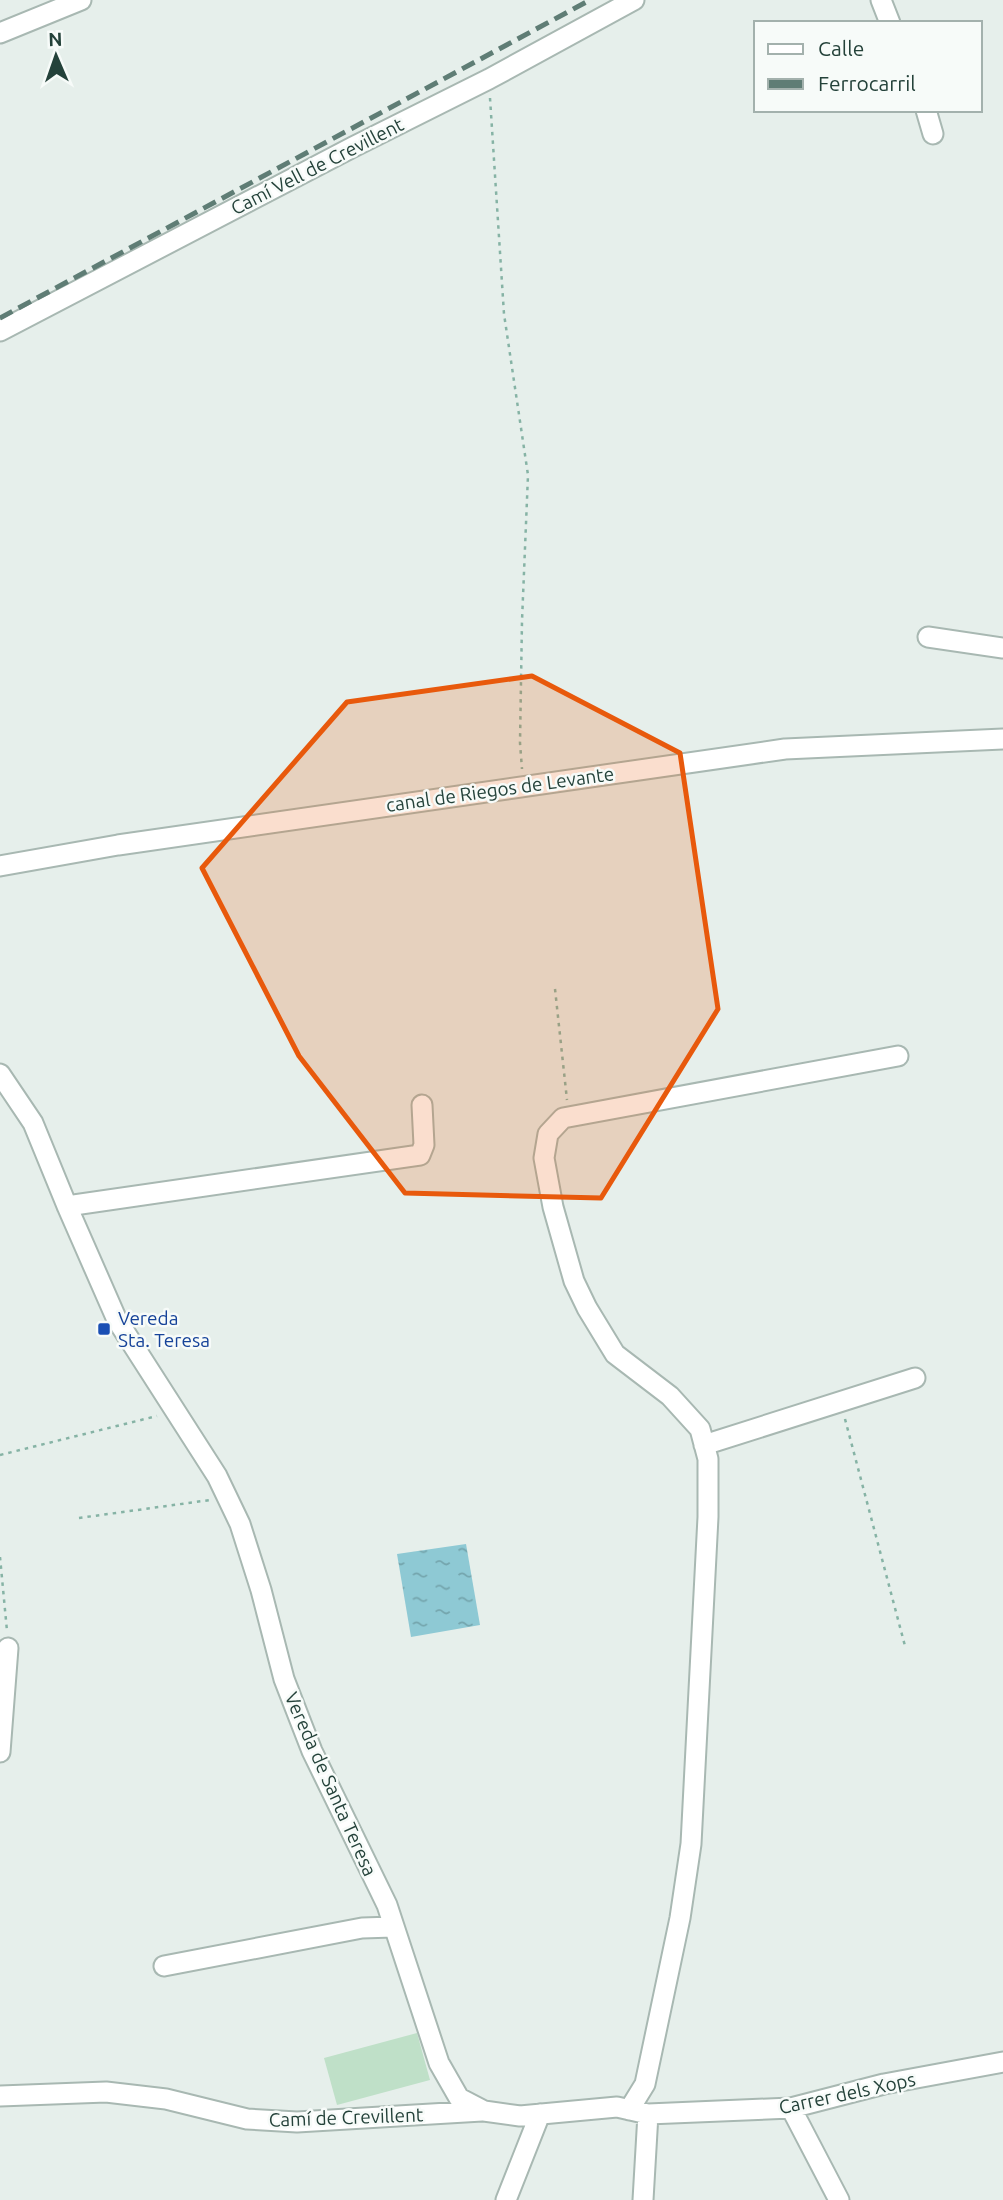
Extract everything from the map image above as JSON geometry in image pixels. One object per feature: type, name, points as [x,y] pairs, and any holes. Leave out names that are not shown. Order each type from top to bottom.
[{"type":"street","points":[[0,33],[81,0]]},
{"type":"street","name":"Camí Vell de Crevillent","points":[[0,331],[489,79],[634,0]]},
{"type":"street","points":[[881,0],[889,21]]},
{"type":"street","points":[[927,112],[933,134]]},
{"type":"street","points":[[928,636],[1003,649]]},
{"type":"street","name":"canal de Riegos de Levante","points":[[0,866],[118,845],[785,749],[1003,739]]},
{"type":"street","points":[[643,2200],[639,2112],[680,1918],[691,1844],[708,1517],[708,1459],[700,1429],[670,1396],[615,1354],[573,1281],[553,1207],[544,1158],[548,1134],[563,1118],[898,1056]]},
{"type":"street","name":"Vereda de Santa Teresa","points":[[0,1074],[33,1123],[117,1320],[228,1497],[240,1524],[261,1590],[284,1679],[293,1703],[312,1751],[387,1905],[439,2063],[458,2098],[484,2111],[520,2116],[617,2107],[639,2112]]},
{"type":"street","points":[[67,1206],[420,1155],[424,1146],[422,1105]]},
{"type":"street","points":[[704,1445],[915,1378]]},
{"type":"street","points":[[0,1752],[8,1648]]},
{"type":"street","points":[[164,1966],[362,1928],[393,1927]]},
{"type":"street","name":"Carrer dels Xops","points":[[639,2112],[791,2108],[884,2084],[1003,2063]]},
{"type":"street","name":"Camí de Crevillent","points":[[0,2096],[106,2092],[166,2099],[247,2119],[297,2122],[484,2111]]},
{"type":"street","points":[[791,2108],[839,2200]]},
{"type":"street","points":[[506,2200],[540,2114]]},
{"type":"path","points":[[489,79],[504,314],[528,475],[520,743],[523,786]]},
{"type":"path","points":[[555,989],[569,1117]]},
{"type":"path","points":[[841,1402],[905,1646]]},
{"type":"path","points":[[0,1455],[175,1412]]},
{"type":"path","points":[[79,1518],[228,1497]]},
{"type":"path","points":[[0,1557],[8,1648]]},
{"type":"highlighted area","points":[[532,676],[680,753],[718,1009],[601,1198],[405,1193],[299,1056],[202,868],[347,702]]},
{"type":"green space","points":[[417,2033],[430,2080],[337,2105],[324,2058]]},
{"type":"water","points":[[466,1544],[480,1625],[411,1637],[397,1554]]},
{"type":"railway","points":[[0,318],[590,0]]},
{"type":"place","name":"Vereda Sta. Teresa","points":[[104,1329]]}]
